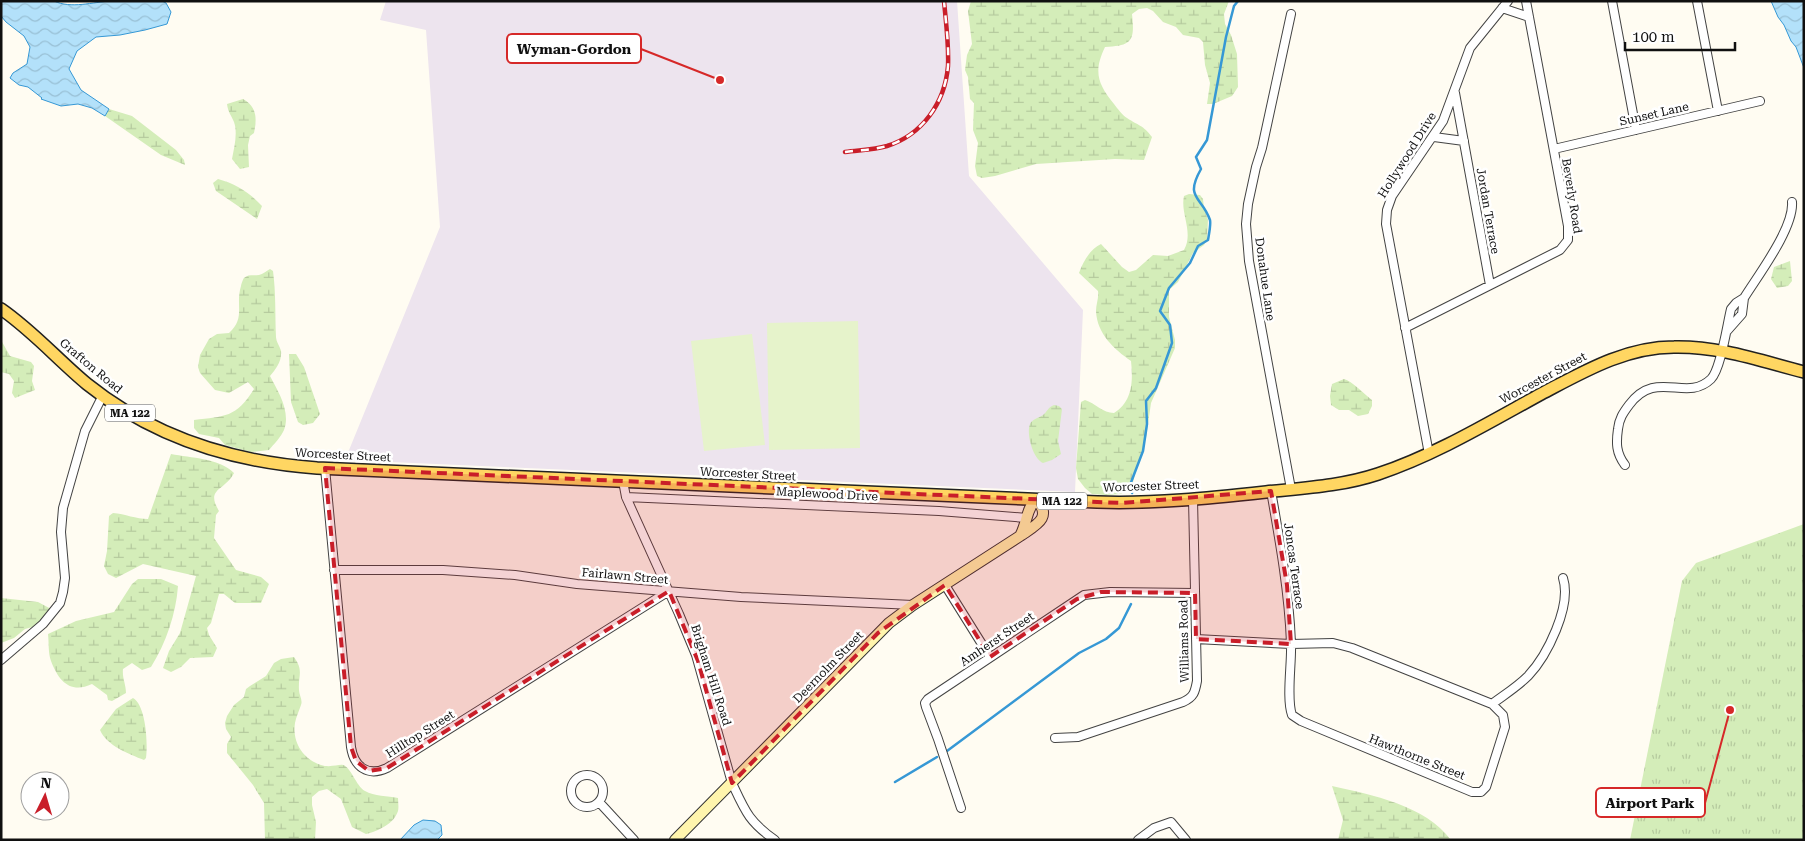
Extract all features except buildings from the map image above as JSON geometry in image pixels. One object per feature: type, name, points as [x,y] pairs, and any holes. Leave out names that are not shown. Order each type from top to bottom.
[{"type":"main road","name":"Grafton Road","points":[[1,309],[33,334],[87,384],[151,425],[190,443],[229,455],[286,465]]},
{"type":"main road","name":"Worcester Street","points":[[286,465],[622,482],[1122,503],[1193,499],[1327,486],[1361,480],[1380,474],[1429,454],[1591,368],[1623,354],[1639,350],[1672,347],[1721,351],[1804,372]]},
{"type":"street","name":"Hollywood Drive","points":[[1429,454],[1386,224],[1387,210],[1392,196],[1446,116],[1470,48],[1508,1]]},
{"type":"street","name":"Beverly Road","points":[[1405,328],[1560,250],[1568,240],[1568,226],[1526,1]]},
{"type":"street","points":[[1612,1],[1636,130]]},
{"type":"street","points":[[1697,1],[1718,111]]},
{"type":"street","points":[[1502,8],[1529,17]]},
{"type":"street","name":"Donahue Lane","points":[[1290,490],[1249,261],[1246,220],[1256,166],[1262,148],[1291,14]]},
{"type":"street","name":"Jordan Terrace","points":[[1455,91],[1490,285]]},
{"type":"street","name":"Sunset Lane","points":[[1554,149],[1760,102]]},
{"type":"street","points":[[1434,136],[1464,141]]},
{"type":"street","points":[[1625,465],[1616,445],[1622,415],[1635,397],[1646,389],[1654,387],[1687,388],[1706,383],[1711,379],[1717,369],[1726,332],[1742,314],[1744,298],[1789,222],[1792,202]]},
{"type":"street","points":[[1,660],[43,624],[62,598],[65,578],[62,539],[63,508],[85,431],[103,395]]},
{"type":"street","name":"Hilltop Street","points":[[325,468],[352,752],[359,765],[369,771],[375,772],[387,768],[669,591]]},
{"type":"street","name":"Brigham Hill Road","points":[[622,482],[626,497],[669,591],[698,661],[732,783],[749,817],[760,829],[775,840]]},
{"type":"street","name":"Joncas Terrace","points":[[1271,492],[1287,585],[1291,644]]},
{"type":"street","name":"Maplewood Drive","points":[[626,497],[939,510],[1028,518]]},
{"type":"street","points":[[1020,536],[1028,518],[1029,506],[1036,499]]},
{"type":"street","name":"Deernolm Street","points":[[675,840],[878,634],[913,605],[1042,520],[1043,507],[1036,499]]},
{"type":"street","name":"Williams Road","points":[[1055,738],[1078,737],[1183,702],[1195,693],[1197,681],[1193,499]]},
{"type":"street","name":"Fairlawn Street","points":[[334,570],[443,570],[516,576],[577,584],[741,597],[913,605]]},
{"type":"street","points":[[1196,639],[1291,644],[1333,643],[1352,648],[1492,704],[1518,684],[1537,665],[1543,656],[1564,608],[1566,592],[1563,578]]},
{"type":"street","points":[[945,585],[990,657]]},
{"type":"street","name":"Amherst Street","points":[[961,808],[926,707],[928,699],[1084,595],[1101,592],[1195,593]]},
{"type":"street","name":"Hawthorne Street","points":[[1291,644],[1290,704],[1294,717],[1474,792],[1481,792],[1486,787],[1505,730],[1504,718],[1492,704]]},
{"type":"street","points":[[588,775],[598,779],[602,785],[603,792],[599,802],[594,806],[587,807],[575,802],[571,790],[575,781],[588,775]]},
{"type":"street","points":[[599,802],[634,840]]},
{"type":"street","points":[[1138,840],[1154,828],[1170,822],[1186,840]]},
{"type":"highlighted area","points":[[325,468],[1122,503],[1271,491],[1287,585],[1291,644],[1196,639],[1195,593],[1101,592],[1077,599],[990,657],[945,585],[878,633],[732,783],[698,661],[669,591],[387,768],[369,771],[356,761],[351,747]]},
{"type":"shaded area","points":[[386,1],[957,1],[969,176],[1083,310],[1075,492],[345,460],[440,227],[426,30],[380,20]]},
{"type":"green space","points":[[971,1],[1229,1],[1224,14],[1225,24],[1237,54],[1238,87],[1232,96],[1213,104],[1207,104],[1210,83],[1205,65],[1203,42],[1199,38],[1183,35],[1176,27],[1163,22],[1153,11],[1147,8],[1139,9],[1132,14],[1133,30],[1130,40],[1121,45],[1105,47],[1098,71],[1104,90],[1119,110],[1125,117],[1143,128],[1152,137],[1144,160],[1115,159],[1036,164],[982,178],[977,176],[975,166],[978,143],[973,130],[974,103],[970,99],[968,77],[965,70],[967,55],[972,44],[968,11]]},
{"type":"green space","points":[[243,99],[253,109],[256,122],[254,133],[250,136],[248,145],[249,167],[240,169],[232,159],[236,131],[227,104]]},
{"type":"green space","points":[[109,109],[132,116],[176,150],[184,160],[185,165],[161,155],[105,116]]},
{"type":"green space","points":[[218,179],[242,189],[262,206],[257,219],[216,191],[213,183]]},
{"type":"green space","points":[[1189,194],[1200,195],[1203,199],[1208,220],[1207,239],[1204,245],[1193,253],[1178,282],[1169,290],[1169,317],[1175,340],[1175,348],[1151,403],[1146,438],[1132,486],[1129,491],[1120,494],[1092,494],[1078,479],[1076,468],[1081,402],[1085,400],[1110,413],[1114,413],[1128,396],[1132,383],[1132,368],[1131,361],[1118,351],[1103,334],[1096,311],[1098,291],[1079,273],[1087,256],[1101,244],[1129,272],[1136,270],[1153,255],[1168,256],[1184,250],[1188,236],[1183,203],[1184,196]]},
{"type":"green space","points":[[1790,261],[1792,281],[1788,286],[1777,288],[1771,279],[1774,267]]},
{"type":"green space","points":[[270,269],[273,271],[274,279],[276,339],[281,358],[270,376],[283,402],[286,423],[281,435],[269,450],[251,452],[225,445],[219,438],[199,434],[194,428],[194,420],[229,414],[241,406],[254,389],[248,382],[229,393],[215,390],[200,373],[198,367],[200,355],[209,339],[217,334],[229,333],[237,322],[239,317],[239,293],[244,278],[260,275]]},
{"type":"green space","points":[[858,321],[860,448],[769,450],[767,323]]},
{"type":"green space","points":[[752,334],[765,445],[704,451],[691,341]]},
{"type":"green space","points":[[1,340],[10,356],[31,362],[34,366],[32,381],[35,390],[15,398],[12,393],[14,381],[9,374],[1,372]]},
{"type":"green space","points":[[289,354],[296,354],[304,367],[320,414],[313,423],[303,425],[298,422],[291,402]]},
{"type":"green space","points":[[1344,379],[1372,400],[1372,406],[1368,414],[1358,416],[1349,410],[1339,410],[1331,405],[1332,384]]},
{"type":"green space","points":[[1054,405],[1062,409],[1058,441],[1061,454],[1043,463],[1039,461],[1033,452],[1029,428],[1032,421],[1043,415]]},
{"type":"green space","points":[[171,454],[213,461],[234,473],[215,494],[215,504],[219,511],[216,515],[214,538],[236,570],[261,577],[269,584],[261,603],[235,603],[224,594],[219,594],[211,623],[207,628],[217,648],[213,657],[190,658],[181,667],[171,672],[163,668],[169,651],[180,633],[196,576],[143,564],[116,578],[108,574],[104,566],[109,516],[113,513],[148,519]]},
{"type":"green space","points":[[1804,524],[1804,840],[1630,840],[1682,581],[1696,563]]},
{"type":"green space","points":[[138,579],[161,579],[178,586],[169,628],[151,667],[142,670],[132,663],[123,669],[126,693],[112,701],[108,700],[107,695],[92,684],[78,688],[67,684],[58,675],[51,661],[48,634],[76,621],[114,612],[132,584]]},
{"type":"green space","points":[[1,598],[38,602],[53,610],[40,625],[25,629],[14,638],[1,643]]},
{"type":"green space","points":[[294,657],[300,670],[299,690],[302,701],[295,723],[295,737],[300,749],[309,759],[321,765],[346,766],[362,789],[369,793],[398,798],[396,816],[380,829],[366,834],[352,827],[341,799],[327,789],[319,791],[312,797],[316,822],[315,840],[265,840],[264,803],[253,785],[227,753],[227,744],[231,737],[225,723],[234,705],[244,697],[246,689],[266,676],[274,663],[281,659]]},
{"type":"green space","points":[[133,698],[141,708],[145,725],[147,752],[144,760],[113,745],[103,736],[100,730],[116,709]]},
{"type":"green space","points":[[1332,786],[1397,803],[1427,818],[1451,840],[1338,840],[1343,820]]},
{"type":"water","points":[[1,1],[54,1],[75,5],[111,1],[162,1],[166,3],[171,12],[167,24],[120,35],[96,37],[77,51],[69,69],[81,90],[109,109],[105,116],[92,108],[78,104],[61,106],[41,99],[28,87],[19,85],[10,78],[13,73],[27,64],[30,47],[24,36],[1,16]]},
{"type":"water","points":[[1771,1],[1804,1],[1804,68],[1796,47],[1791,41]]},
{"type":"water","points":[[423,820],[435,821],[441,825],[442,835],[437,840],[400,840],[414,825]]},
{"type":"waterway","points":[[1132,493],[1130,485],[1143,451],[1147,424],[1146,401],[1156,388],[1172,343],[1170,325],[1160,311],[1169,288],[1190,263],[1198,246],[1208,240],[1210,220],[1194,192],[1196,179],[1201,169],[1196,157],[1207,140],[1226,37],[1234,6],[1238,1]]},
{"type":"waterway","points":[[947,751],[1079,653],[1106,639],[1119,628],[1131,604]]},
{"type":"waterway","points":[[895,782],[937,757]]},
{"type":"railway","points":[[845,152],[882,147],[900,141],[921,126],[937,105],[946,80],[948,66],[944,1]]},
{"type":"place","name":"Wyman-Gordon","points":[[720,80]]},
{"type":"place","name":"Airport Park","points":[[1730,710]]}]
